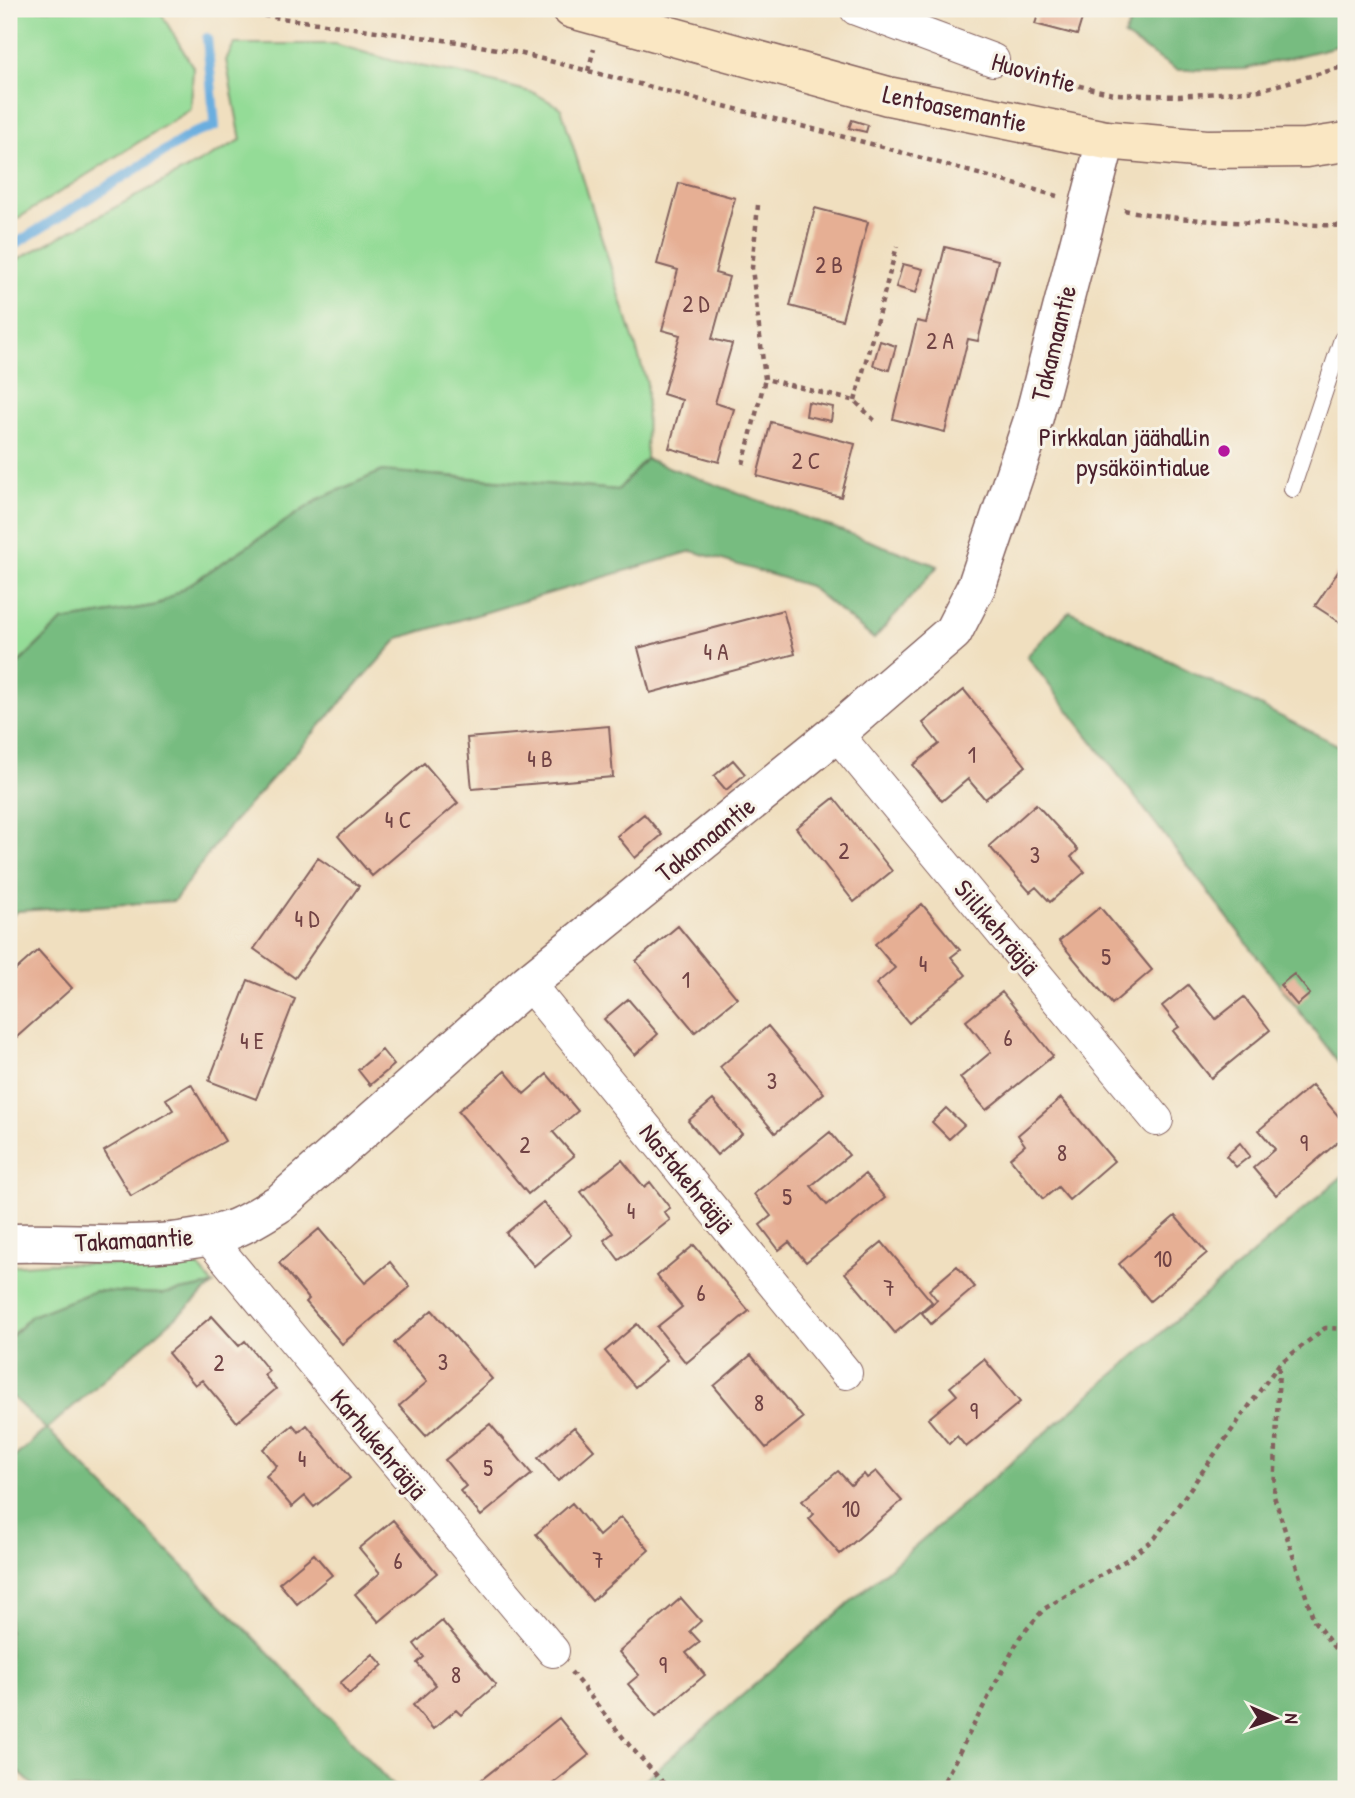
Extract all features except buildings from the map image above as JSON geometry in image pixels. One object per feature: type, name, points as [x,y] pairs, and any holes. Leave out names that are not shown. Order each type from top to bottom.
[{"type":"main road","name":"Lentoasemantie","points":[[572,9],[888,96],[1106,140],[1195,149],[1239,150],[1306,148],[1346,142]]},
{"type":"street","name":"Huovintie","points":[[856,9],[993,61]]},
{"type":"street","name":"Takamaantie","points":[[9,1243],[108,1245],[172,1242],[235,1228],[281,1203],[528,983],[836,733],[953,632],[977,585],[1034,417],[1106,140]]},
{"type":"street","name":"Siilikehrääjä","points":[[836,733],[1157,1120]]},
{"type":"street","name":"Nastakehrääjä","points":[[528,983],[846,1373]]},
{"type":"street","name":"Karhukehrääjä","points":[[206,1236],[553,1651]]},
{"type":"lane","points":[[1292,489],[1342,340],[1346,341]]},
{"type":"path","points":[[214,9],[458,42],[519,53],[862,141],[1090,204],[1146,214],[1236,222],[1346,226]]},
{"type":"path","name":"Huovintie","points":[[993,61],[1050,79],[1114,94],[1179,96],[1261,90],[1346,66]]},
{"type":"path","points":[[743,464],[765,379],[752,268],[758,205]]},
{"type":"path","points":[[855,401],[897,246]]},
{"type":"path","points":[[765,379],[855,401],[877,424]]},
{"type":"path","points":[[940,1789],[1020,1637],[1044,1609],[1128,1559],[1155,1538],[1178,1502],[1279,1364],[1325,1328],[1346,1329]]},
{"type":"path","points":[[1279,1364],[1274,1496],[1314,1621],[1346,1663]]},
{"type":"path","points":[[553,1651],[629,1745],[669,1789]]},
{"type":"green space","points":[[9,9],[156,9],[193,67],[191,109],[9,224]]},
{"type":"green space","points":[[1137,9],[1346,9],[1346,44],[1245,69],[1177,70],[1124,36]]},
{"type":"green space","points":[[234,44],[335,44],[394,61],[462,74],[534,93],[561,108],[647,383],[646,459],[618,490],[438,475],[321,498],[158,605],[62,621],[9,672],[9,264],[241,140],[226,60]]},
{"type":"green space","points":[[646,459],[938,566],[874,639],[809,586],[692,551],[399,638],[226,830],[174,901],[18,911],[9,918],[9,673],[62,621],[158,605],[321,498],[382,471],[618,490]]},
{"type":"green space","points":[[1070,611],[1346,749],[1346,1072],[1027,656]]},
{"type":"green space","points":[[1346,1173],[1346,1789],[634,1789]]},
{"type":"green space","points":[[50,1263],[199,1267],[213,1285],[163,1294],[95,1291],[31,1316],[9,1338],[9,1266]]},
{"type":"green space","points":[[213,1285],[47,1429],[277,1661],[396,1789],[37,1789],[9,1763],[9,1462],[46,1429],[9,1394],[9,1339],[31,1316],[95,1291],[163,1294]]},
{"type":"waterway","points":[[9,248],[192,134],[215,126],[207,38]]},
{"type":"place","name":"Pirkkalan jäähallin pysäköintialue","points":[[1224,451]]}]
